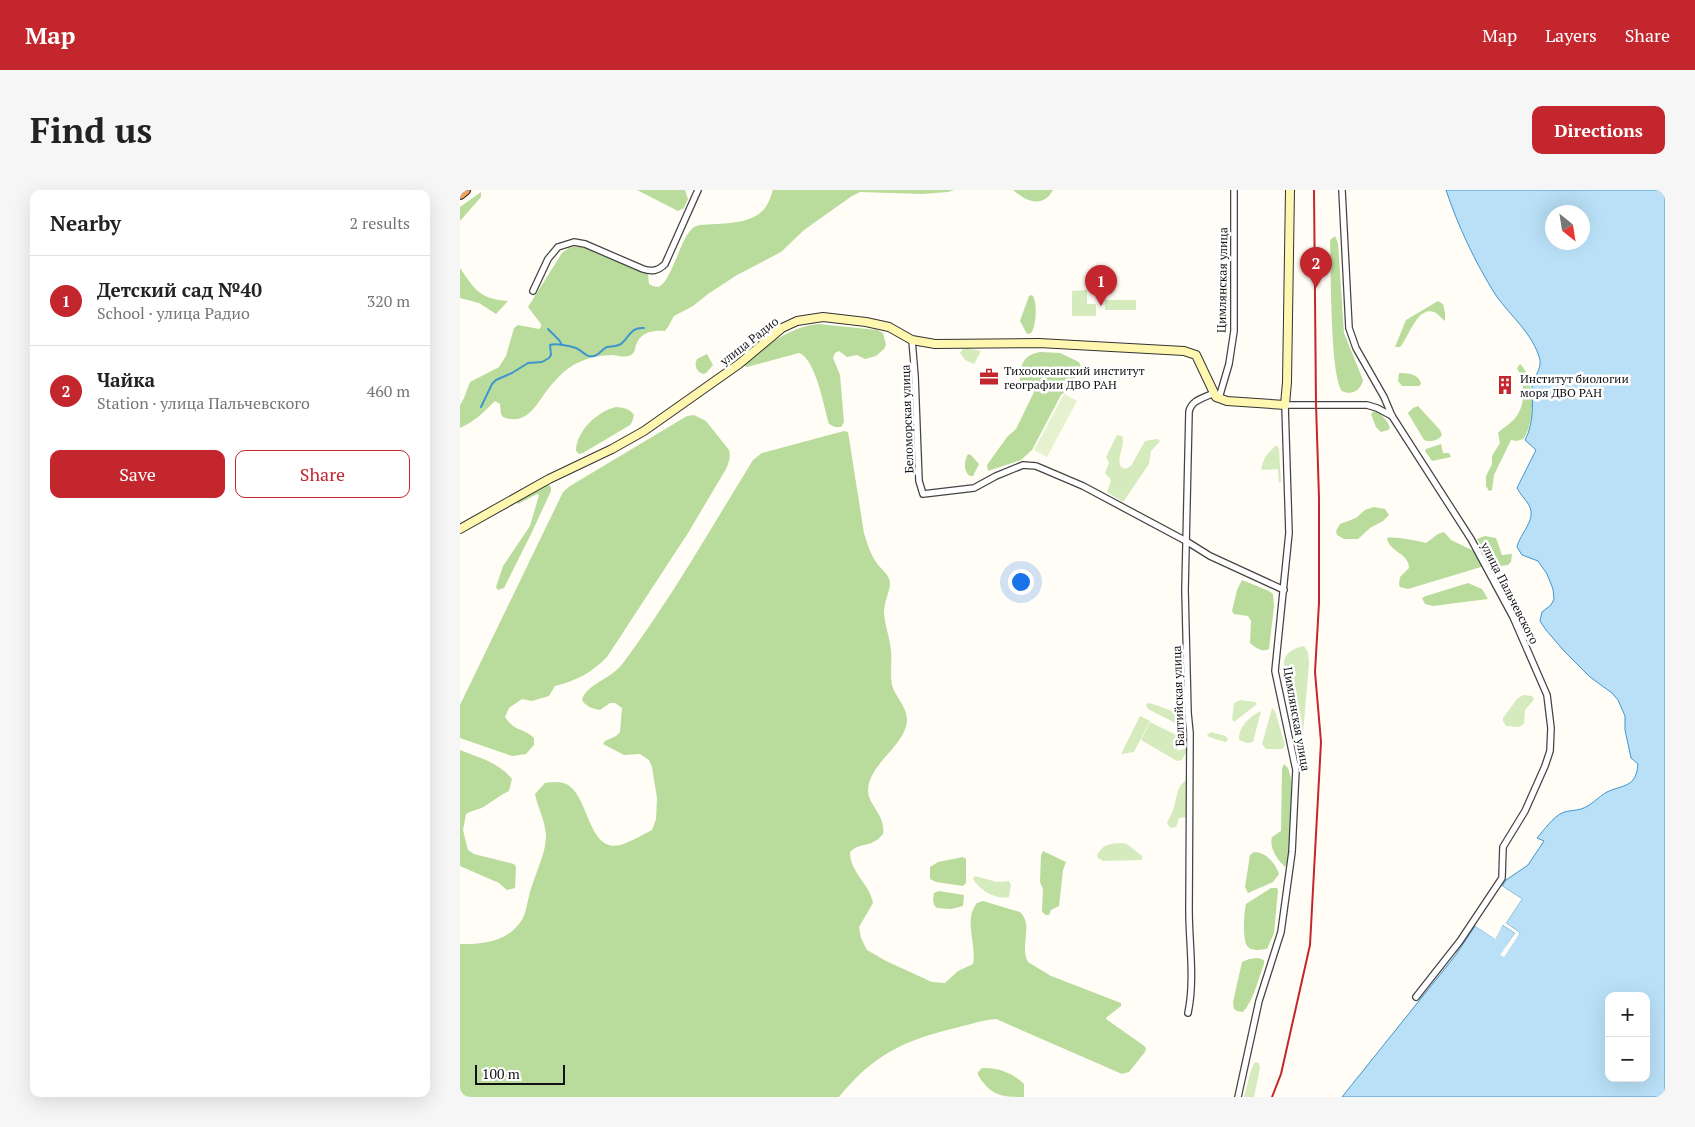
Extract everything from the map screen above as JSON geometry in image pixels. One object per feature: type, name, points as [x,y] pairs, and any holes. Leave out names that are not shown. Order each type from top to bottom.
[{"type":"highway","points":[[460,194],[465,190]]},
{"type":"main road","points":[[1217,396],[1227,401],[1285,405],[1291,226],[1290,190]]},
{"type":"main road","name":"улица Радио","points":[[460,529],[549,479],[612,449],[644,431],[732,369],[772,336],[790,324],[807,318],[834,318],[889,327],[912,340],[935,344],[1038,343],[1184,351],[1193,353],[1198,358],[1217,396]]},
{"type":"street","points":[[533,291],[548,259],[558,248],[574,242],[585,244],[643,269],[652,271],[659,268],[665,264],[698,190]]},
{"type":"street","name":"Цимлянская улица","points":[[1217,396],[1228,364],[1234,331],[1234,190]]},
{"type":"street","name":"улица Пальчевского","points":[[1342,190],[1349,328],[1356,348],[1384,397],[1392,416],[1471,539],[1509,609],[1547,695],[1551,728],[1550,751],[1545,766],[1525,811],[1503,847],[1502,878],[1460,941],[1416,997]]},
{"type":"street","name":"Беломорская улица","points":[[912,340],[916,376],[919,481],[921,492],[926,494],[974,488],[996,476],[1024,465],[1036,466],[1084,486],[1186,541]]},
{"type":"street","name":"Балтийская улица","points":[[1188,1013],[1191,987],[1189,879],[1190,733],[1188,714],[1186,541],[1190,408],[1193,403],[1217,396]]},
{"type":"street","points":[[1285,405],[1367,405],[1378,408],[1392,416]]},
{"type":"street","name":"Цимлянская улица","points":[[1238,1097],[1259,1001],[1281,932],[1292,852],[1296,770],[1275,671],[1289,533],[1285,405]]},
{"type":"street","points":[[1186,541],[1210,556],[1284,590]]},
{"type":"green space","points":[[637,190],[685,190],[688,199],[684,208],[678,211]]},
{"type":"green space","points":[[773,190],[954,190],[922,194],[860,192],[804,230],[781,252],[737,275],[693,306],[674,316],[665,331],[651,332],[641,337],[631,355],[624,357],[613,355],[601,356],[584,360],[574,365],[559,377],[531,411],[522,418],[510,419],[503,417],[500,404],[495,401],[474,420],[460,428],[460,405],[470,382],[499,367],[506,356],[514,328],[518,325],[539,329],[541,327],[541,324],[528,307],[562,253],[572,247],[599,252],[648,274],[649,284],[659,287],[668,276],[686,236],[692,229],[700,225],[737,222],[754,217],[762,212],[767,205]]},
{"type":"green space","points":[[1013,190],[1053,190],[1044,200],[1034,201],[1028,200]]},
{"type":"green space","points":[[481,192],[481,197],[460,221],[460,207]]},
{"type":"green space","points":[[1335,236],[1338,243],[1344,333],[1363,380],[1356,391],[1349,393],[1342,391],[1338,381],[1333,343],[1330,240]]},
{"type":"green space","points":[[460,268],[479,292],[491,298],[508,301],[496,314],[479,303],[460,298]]},
{"type":"green space","points":[[1087,290],[1087,304],[1096,304],[1096,316],[1072,316],[1072,291]]},
{"type":"green space","points":[[1032,295],[1036,308],[1035,320],[1033,330],[1027,334],[1020,321],[1029,296]]},
{"type":"green space","points":[[1105,300],[1136,300],[1136,310],[1105,310]]},
{"type":"green space","points":[[1438,301],[1443,304],[1445,321],[1436,313],[1430,311],[1424,313],[1415,322],[1400,347],[1395,347],[1406,320]]},
{"type":"green space","points":[[819,324],[877,330],[883,333],[886,345],[876,356],[865,359],[857,355],[847,357],[839,351],[835,353],[833,358],[840,375],[844,422],[841,427],[829,424],[815,374],[805,357],[799,353],[747,367],[742,365],[743,362],[770,343],[798,329]]},
{"type":"green space","points":[[966,348],[981,351],[974,364],[965,360],[960,353]]},
{"type":"green space","points":[[1040,352],[1060,353],[1079,362],[1081,367],[1070,387],[1061,395],[1032,450],[1021,460],[988,471],[987,465],[1007,437],[1016,429],[1034,392],[1030,386],[1020,381],[1022,366],[1026,358]]},
{"type":"green space","points":[[707,354],[713,365],[703,374],[696,368],[696,362],[697,359]]},
{"type":"green space","points":[[1520,364],[1529,379],[1531,389],[1532,412],[1530,423],[1523,439],[1511,440],[1494,475],[1492,490],[1489,491],[1486,486],[1486,476],[1492,464],[1492,456],[1500,443],[1498,433],[1514,419],[1522,406],[1523,386],[1517,368]]},
{"type":"green space","points":[[1399,373],[1416,376],[1421,384],[1419,386],[1402,386],[1398,381]]},
{"type":"green space","points":[[1064,394],[1077,401],[1047,457],[1034,450]]},
{"type":"green space","points":[[1418,406],[1440,430],[1442,435],[1439,438],[1432,441],[1424,440],[1408,413]]},
{"type":"green space","points":[[616,407],[624,408],[634,415],[630,425],[579,454],[576,451],[577,444],[584,429],[595,417]]},
{"type":"green space","points":[[1374,411],[1386,420],[1390,428],[1388,430],[1381,432],[1376,427],[1371,414]]},
{"type":"green space","points":[[694,415],[706,421],[729,450],[728,464],[688,533],[607,657],[583,676],[555,686],[549,696],[532,701],[522,699],[509,708],[505,717],[509,722],[534,738],[534,745],[526,754],[512,756],[460,738],[460,705],[563,492],[687,416]]},
{"type":"green space","points":[[844,431],[848,432],[865,537],[874,559],[886,574],[890,583],[884,613],[890,641],[891,681],[905,710],[907,720],[901,738],[875,771],[868,789],[870,800],[882,821],[883,834],[874,842],[858,847],[850,852],[853,866],[868,890],[873,903],[859,927],[861,938],[867,950],[886,961],[932,982],[945,983],[958,971],[973,964],[971,917],[977,903],[983,901],[1020,912],[1026,923],[1025,949],[1028,962],[1051,976],[1121,1003],[1121,1006],[1106,1019],[1143,1045],[1146,1048],[1145,1052],[1129,1072],[1122,1074],[996,1019],[923,1037],[892,1050],[865,1069],[839,1097],[460,1097],[460,944],[489,942],[507,935],[520,922],[525,913],[530,890],[546,841],[544,824],[535,794],[545,783],[560,782],[568,785],[581,801],[595,833],[602,841],[610,845],[624,844],[652,830],[656,819],[657,798],[649,760],[640,754],[624,755],[603,744],[620,732],[622,708],[615,703],[610,703],[600,710],[592,708],[582,700],[584,694],[618,669],[641,639],[753,460],[762,453]]},
{"type":"green space","points":[[1117,435],[1122,436],[1123,440],[1120,463],[1121,467],[1125,469],[1131,466],[1145,441],[1157,439],[1160,441],[1151,451],[1149,464],[1123,502],[1107,492],[1111,480],[1105,473],[1109,463],[1106,457]]},
{"type":"green space","points":[[1441,444],[1443,453],[1449,453],[1451,457],[1432,461],[1425,451],[1426,449]]},
{"type":"green space","points":[[1275,446],[1279,449],[1281,482],[1279,483],[1278,469],[1262,470],[1261,468],[1265,457]]},
{"type":"green space","points":[[968,454],[979,464],[973,476],[970,476],[965,469]]},
{"type":"green space","points":[[548,484],[551,487],[551,491],[532,532],[504,588],[498,590],[496,587],[503,566],[530,526],[539,495],[537,494],[518,504],[517,501]]},
{"type":"green space","points":[[1374,507],[1385,509],[1389,515],[1358,539],[1344,539],[1337,535],[1336,531],[1340,524],[1356,518],[1365,510]]},
{"type":"green space","points":[[1444,532],[1451,540],[1474,551],[1483,565],[1408,589],[1400,587],[1400,577],[1409,568],[1408,563],[1391,546],[1387,538],[1400,538],[1426,543]]},
{"type":"green space","points":[[1485,536],[1496,538],[1502,555],[1512,554],[1511,562],[1508,565],[1494,567],[1477,539]]},
{"type":"green space","points":[[1242,580],[1273,594],[1274,606],[1269,649],[1259,649],[1250,643],[1251,621],[1248,616],[1234,614],[1232,611],[1237,590]]},
{"type":"green space","points":[[1468,583],[1482,589],[1488,599],[1433,606],[1425,604],[1422,598],[1426,596]]},
{"type":"green space","points":[[1304,646],[1308,652],[1309,663],[1302,746],[1295,730],[1288,702],[1284,665],[1288,653]]},
{"type":"green space","points":[[1523,695],[1532,696],[1534,699],[1525,710],[1524,724],[1519,727],[1506,726],[1503,718],[1517,699]]},
{"type":"green space","points":[[1240,700],[1257,704],[1234,722],[1232,719],[1234,703]]},
{"type":"green space","points":[[1148,703],[1185,717],[1188,719],[1187,726],[1181,726],[1148,709],[1146,705]]},
{"type":"green space","points":[[1272,708],[1275,711],[1285,745],[1283,749],[1266,749],[1262,744]]},
{"type":"green space","points":[[1261,711],[1253,742],[1247,743],[1239,740],[1240,731],[1243,726]]},
{"type":"green space","points":[[1140,716],[1150,721],[1134,752],[1121,754]]},
{"type":"green space","points":[[1150,722],[1182,738],[1177,751],[1189,747],[1182,760],[1177,761],[1141,740]]},
{"type":"green space","points":[[1211,732],[1226,736],[1228,740],[1225,742],[1209,737],[1207,735]]},
{"type":"green space","points":[[460,750],[495,764],[512,779],[509,791],[483,807],[466,814],[463,830],[468,850],[474,854],[514,864],[516,867],[515,888],[507,890],[499,883],[460,866]]},
{"type":"green space","points":[[1284,764],[1288,768],[1291,778],[1290,839],[1285,867],[1274,853],[1271,841],[1272,837],[1281,831],[1282,769]]},
{"type":"green space","points":[[1186,780],[1186,817],[1179,818],[1176,827],[1171,828],[1167,823],[1174,809],[1178,791]]},
{"type":"green space","points":[[1127,844],[1142,856],[1142,860],[1103,861],[1098,858],[1097,855],[1105,846]]},
{"type":"green space","points":[[1043,851],[1066,862],[1063,870],[1059,906],[1051,910],[1049,915],[1042,912],[1043,889],[1040,882],[1041,855]]},
{"type":"green space","points":[[1258,852],[1270,859],[1279,874],[1273,882],[1248,893],[1245,887],[1250,855]]},
{"type":"green space","points":[[963,857],[966,859],[966,883],[963,886],[936,882],[930,879],[930,867],[938,862]]},
{"type":"green space","points":[[975,876],[997,882],[1009,881],[1011,885],[1009,897],[998,897],[988,893],[976,883],[973,879]]},
{"type":"green space","points":[[1271,888],[1277,888],[1278,890],[1274,933],[1267,949],[1252,949],[1246,944],[1244,933],[1246,904]]},
{"type":"green space","points":[[939,891],[964,895],[963,906],[951,909],[937,908],[933,897],[934,893]]},
{"type":"green space","points":[[1258,958],[1264,960],[1264,964],[1253,995],[1243,1012],[1237,1011],[1234,1009],[1233,1002],[1242,962]]},
{"type":"green space","points":[[1255,1062],[1259,1063],[1260,1068],[1254,1097],[1244,1097],[1251,1070]]},
{"type":"green space","points":[[982,1068],[999,1070],[1015,1077],[1024,1084],[1024,1097],[1003,1096],[992,1091],[978,1075]]},
{"type":"water","points":[[1446,190],[1665,190],[1665,1097],[1342,1097],[1455,956],[1475,926],[1494,938],[1503,925],[1515,933],[1501,955],[1520,933],[1506,923],[1522,899],[1502,886],[1506,880],[1528,865],[1544,841],[1537,838],[1555,817],[1567,811],[1585,808],[1607,792],[1628,784],[1637,772],[1638,764],[1631,758],[1625,730],[1625,716],[1618,700],[1612,693],[1590,677],[1565,652],[1540,621],[1542,612],[1551,605],[1554,599],[1553,589],[1547,574],[1538,561],[1522,555],[1517,547],[1530,521],[1531,511],[1517,488],[1536,450],[1525,440],[1532,418],[1532,380],[1538,371],[1540,360],[1537,350],[1527,333],[1495,294],[1456,217]]},
{"type":"pier","points":[[1502,886],[1522,899],[1506,923],[1520,933],[1504,957],[1500,955],[1515,933],[1503,925],[1495,939],[1475,926],[1477,924],[1494,935],[1501,924],[1504,923],[1518,900],[1501,888]]},
{"type":"waterway","points":[[481,407],[492,384],[496,380],[528,363],[542,362],[549,358],[551,355],[550,345],[570,346],[589,356],[594,356],[607,347],[617,346],[633,330],[644,328]]},
{"type":"waterway","points":[[548,329],[562,345]]},
{"type":"railway","points":[[1272,1097],[1281,1074],[1310,945],[1321,742],[1315,672],[1319,603],[1319,498],[1314,190]]},
{"type":"place","name":"Чайка","points":[[1316,288]]},
{"type":"place","name":"Детский сад №40","points":[[1101,306]]},
{"type":"place","name":"Тихоокеанский институт географии ДВО РАН","points":[[989,377]]},
{"type":"place","name":"Институт биологии моря ДВО РАН","points":[[1505,385]]}]
